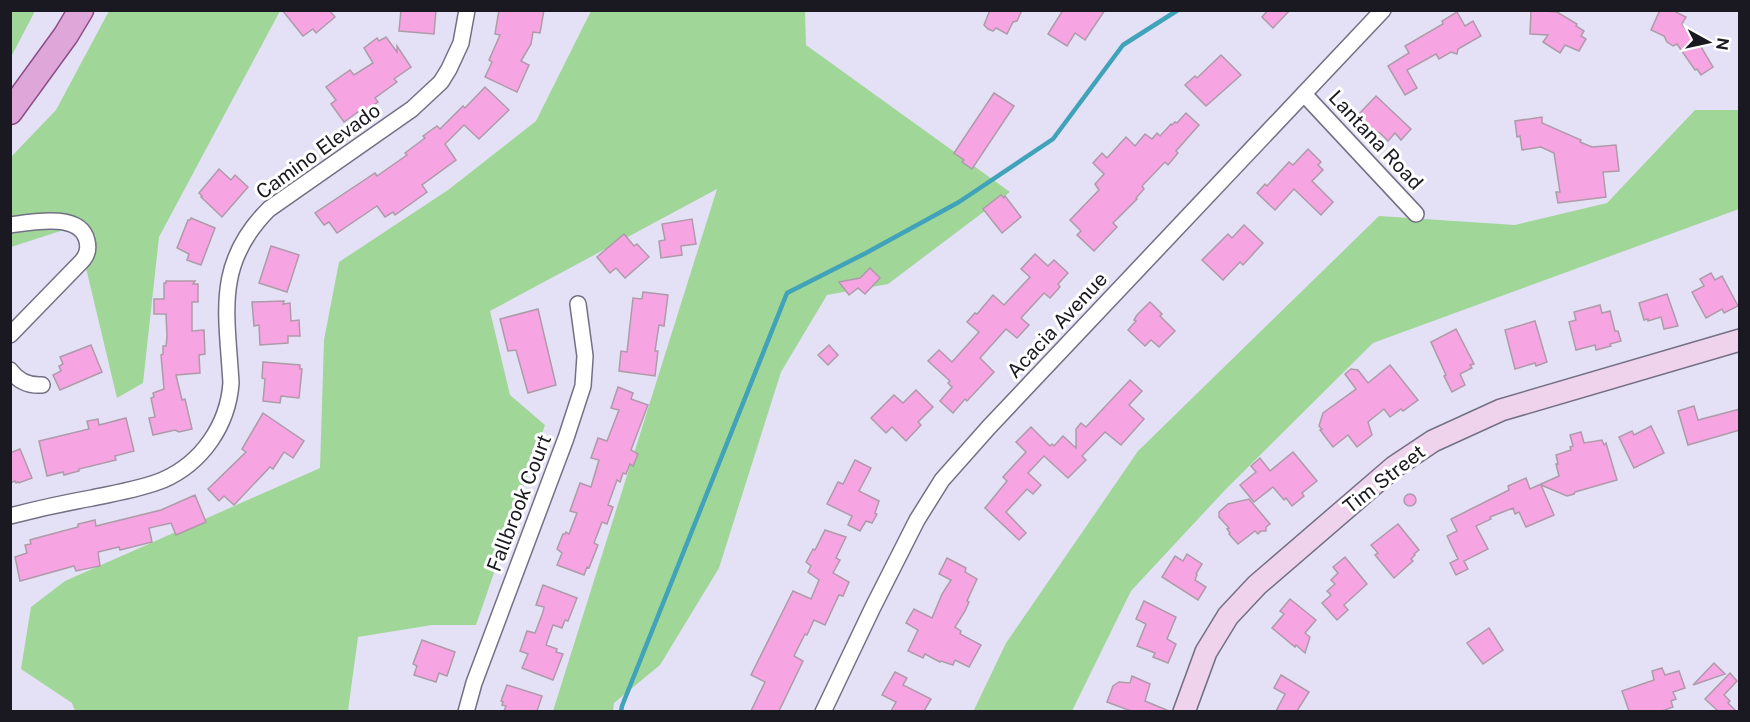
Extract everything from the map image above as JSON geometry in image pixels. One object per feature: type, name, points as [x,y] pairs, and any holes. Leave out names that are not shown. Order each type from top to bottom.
[{"type":"main road","points":[[10,112],[66,35],[81,10]]},
{"type":"street","name":"Camino Elevado","points":[[10,516],[161,481],[184,468],[203,451],[220,426],[230,396],[226,297],[231,267],[251,228],[270,209],[412,109],[441,82],[461,43],[467,10]]},
{"type":"street","name":"Acacia Avenue","points":[[823,711],[917,520],[942,480],[989,427],[1383,10]]},
{"type":"street","name":"Lantana Road","points":[[1304,94],[1416,214]]},
{"type":"street","points":[[10,225],[59,221],[69,223],[86,235],[88,247],[81,262],[10,335]]},
{"type":"street","name":"Fallbrook Court","points":[[466,711],[474,683],[583,386],[585,356],[578,304]]},
{"type":"street","name":"Tim Street","points":[[1184,711],[1206,652],[1228,616],[1257,585],[1394,467],[1433,441],[1501,410],[1740,340]]},
{"type":"street","points":[[10,370],[17,379],[29,385],[42,385]]},
{"type":"green space","points":[[10,11],[35,11],[11,57]]},
{"type":"green space","points":[[109,11],[280,11],[159,237],[143,383],[117,398],[76,226],[11,247],[10,158],[56,110]]},
{"type":"green space","points":[[591,11],[805,11],[806,45],[1010,192],[888,284],[827,295],[781,372],[719,568],[660,665],[614,703],[613,711],[553,711],[717,189],[490,311],[510,395],[545,425],[476,625],[432,625],[358,637],[348,711],[75,711],[72,703],[21,669],[31,607],[65,581],[320,468],[324,340],[339,262],[448,190],[536,121]]},
{"type":"green space","points":[[1695,110],[1739,110],[1739,209],[1373,343],[1226,489],[1131,591],[1072,711],[973,712],[1006,643],[1138,451],[1379,216],[1515,225],[1607,203]]},
{"type":"building","points":[[282,10],[329,10],[335,17],[316,33],[313,29],[303,36]]},
{"type":"building","points":[[401,10],[436,10],[434,34],[399,31]]},
{"type":"building","points":[[499,10],[544,10],[540,33],[533,32],[531,44],[521,61],[529,65],[517,92],[485,77],[492,62],[489,60],[500,35],[495,34]]},
{"type":"building","points":[[990,10],[1022,10],[1007,34],[996,28],[993,31],[984,25]]},
{"type":"building","points":[[1063,10],[1105,10],[1085,40],[1075,33],[1067,46],[1048,34]]},
{"type":"building","points":[[1268,10],[1290,10],[1273,28],[1262,17]]},
{"type":"building","points":[[1531,10],[1557,12],[1577,24],[1576,26],[1584,31],[1581,36],[1586,39],[1579,51],[1565,45],[1560,53],[1543,42],[1548,35],[1530,34]]},
{"type":"building","points":[[1660,10],[1672,10],[1686,17],[1682,24],[1698,46],[1700,45],[1713,67],[1701,75],[1677,44],[1673,46],[1664,36],[1651,30]]},
{"type":"building","points":[[1457,12],[1465,26],[1473,21],[1481,36],[1458,49],[1457,54],[1451,52],[1439,59],[1436,54],[1407,70],[1417,88],[1405,95],[1388,66],[1409,53],[1405,46],[1443,24],[1442,21]]},
{"type":"building","points":[[386,37],[397,52],[397,46],[411,67],[394,79],[397,82],[375,98],[378,102],[366,110],[362,109],[344,122],[331,104],[336,100],[326,87],[350,70],[354,75],[373,63],[364,48],[377,38],[379,41]]},
{"type":"building","points":[[1221,55],[1241,75],[1206,106],[1185,85],[1195,76],[1197,78]]},
{"type":"building","points":[[485,87],[509,110],[479,139],[464,125],[445,144],[456,160],[422,185],[427,192],[395,215],[393,212],[385,217],[377,206],[337,233],[329,222],[324,225],[315,213],[375,173],[377,176],[407,155],[405,153],[425,138],[423,136],[437,126],[440,129]]},
{"type":"building","points":[[994,93],[1014,106],[972,169],[954,153]]},
{"type":"building","points":[[1376,96],[1411,129],[1401,140],[1395,133],[1388,141],[1358,115]]},
{"type":"building","points":[[1186,113],[1199,125],[1176,151],[1178,153],[1168,165],[1165,162],[1142,186],[1144,189],[1137,199],[1113,223],[1117,227],[1094,251],[1077,235],[1081,231],[1070,220],[1099,190],[1095,184],[1104,174],[1093,163],[1102,153],[1107,158],[1126,137],[1135,146],[1145,134],[1152,139],[1157,133],[1160,136]]},
{"type":"building","points":[[1542,117],[1542,123],[1592,147],[1616,145],[1619,171],[1603,172],[1606,197],[1558,203],[1556,192],[1560,192],[1554,153],[1541,147],[1522,150],[1520,136],[1517,137],[1515,121]]},
{"type":"building","points":[[1308,149],[1321,162],[1318,165],[1323,170],[1312,181],[1333,202],[1321,215],[1294,189],[1275,210],[1257,193],[1265,184],[1267,186],[1289,162],[1293,165]]},
{"type":"building","points":[[219,169],[231,180],[235,175],[248,187],[222,217],[199,193]]},
{"type":"building","points":[[1001,195],[1004,198],[1005,196],[1021,217],[1002,233],[983,209]]},
{"type":"building","points":[[191,218],[215,228],[201,265],[187,260],[189,254],[177,248],[188,220]]},
{"type":"building","points":[[692,219],[696,244],[681,246],[682,255],[661,258],[659,241],[665,240],[662,224]]},
{"type":"building","points":[[1244,225],[1263,243],[1243,265],[1240,262],[1223,280],[1202,260],[1228,234],[1232,238]]},
{"type":"building","points":[[624,234],[634,246],[637,244],[649,257],[625,278],[616,268],[610,273],[597,257]]},
{"type":"building","points":[[271,246],[299,255],[287,292],[259,283]]},
{"type":"building","points":[[1035,254],[1048,266],[1054,260],[1068,273],[1050,298],[1044,293],[1021,318],[1029,325],[1017,338],[1006,329],[980,358],[994,372],[953,413],[940,401],[952,387],[948,383],[950,381],[928,361],[939,350],[952,362],[979,332],[967,322],[993,295],[1004,305],[1030,277],[1021,269]]},
{"type":"building","points":[[870,268],[880,278],[865,294],[858,288],[849,295],[839,282],[860,278]]},
{"type":"building","points":[[1711,273],[1715,280],[1722,276],[1738,306],[1724,313],[1722,309],[1706,318],[1692,292],[1704,286],[1700,279]]},
{"type":"building","points":[[166,281],[195,281],[193,284],[198,284],[198,302],[192,302],[192,331],[204,330],[205,354],[199,355],[200,373],[176,375],[182,400],[185,399],[192,429],[153,435],[149,418],[155,417],[151,398],[154,397],[153,393],[164,389],[161,355],[163,346],[166,346],[167,336],[166,314],[154,314],[154,299],[164,299]]},
{"type":"building","points":[[643,292],[668,295],[664,326],[659,325],[655,351],[658,351],[655,376],[619,371],[621,351],[627,352],[633,298],[642,299]]},
{"type":"building","points":[[1667,294],[1678,326],[1664,329],[1661,317],[1644,320],[1639,303]]},
{"type":"building","points":[[284,301],[283,304],[290,303],[291,321],[299,320],[300,336],[288,336],[288,343],[260,345],[259,325],[254,326],[252,302]]},
{"type":"building","points":[[1150,302],[1175,331],[1159,347],[1151,340],[1145,346],[1128,330],[1136,321],[1134,320],[1137,315]]},
{"type":"building","points":[[1600,305],[1602,313],[1610,311],[1615,331],[1618,331],[1621,341],[1596,350],[1595,345],[1576,350],[1569,322],[1576,320],[1574,312]]},
{"type":"building","points":[[538,309],[556,385],[528,393],[516,350],[508,351],[500,319]]},
{"type":"building","points":[[1535,321],[1547,362],[1515,369],[1505,330]]},
{"type":"building","points":[[1456,329],[1474,364],[1470,365],[1472,368],[1460,374],[1465,385],[1452,392],[1431,342]]},
{"type":"building","points":[[91,345],[102,372],[60,390],[53,375],[61,371],[59,366],[63,364],[60,357]]},
{"type":"building","points":[[829,345],[838,355],[828,365],[818,355]]},
{"type":"building","points":[[263,362],[300,365],[302,369],[299,398],[281,396],[280,403],[263,401],[265,379],[262,378]]},
{"type":"building","points":[[1390,365],[1418,400],[1390,417],[1384,409],[1368,422],[1372,435],[1357,447],[1348,435],[1333,447],[1319,426],[1323,413],[1356,389],[1345,374],[1351,369],[1358,370],[1368,383]]},
{"type":"building","points":[[1130,380],[1142,391],[1129,405],[1144,419],[1121,445],[1105,432],[1082,456],[1086,460],[1068,478],[1044,456],[1028,473],[1041,485],[1033,494],[1027,489],[1006,512],[1026,533],[1019,540],[985,508],[1007,481],[1003,477],[1026,452],[1016,442],[1031,427],[1050,446],[1052,444],[1054,446],[1063,436],[1076,448],[1076,429],[1081,423],[1086,427]]},
{"type":"building","points":[[618,387],[633,393],[631,399],[648,405],[631,450],[638,454],[633,466],[630,464],[620,482],[617,480],[608,505],[613,507],[607,524],[602,522],[594,543],[598,545],[584,575],[557,565],[562,553],[557,549],[563,534],[566,532],[569,534],[577,513],[570,511],[580,483],[591,487],[599,460],[591,458],[598,438],[607,441],[619,410],[611,408]]},
{"type":"building","points":[[916,390],[933,407],[918,422],[921,425],[906,441],[892,427],[886,433],[871,418],[894,395],[903,403]]},
{"type":"building","points":[[1694,406],[1698,420],[1740,409],[1740,430],[1688,445],[1678,411]]},
{"type":"building","points":[[263,413],[304,441],[293,458],[284,452],[273,469],[270,467],[234,505],[224,496],[219,501],[208,489],[246,452],[242,449]]},
{"type":"building","points":[[126,418],[134,451],[115,456],[116,460],[79,469],[79,471],[47,476],[39,441],[89,429],[87,421],[98,419],[99,425]]},
{"type":"building","points":[[1651,426],[1664,453],[1634,468],[1619,437],[1632,431],[1634,435]]},
{"type":"building","points":[[1581,432],[1584,443],[1602,440],[1604,445],[1606,443],[1617,480],[1567,496],[1541,485],[1554,515],[1526,527],[1519,512],[1515,514],[1513,508],[1490,517],[1491,519],[1476,526],[1488,549],[1464,561],[1468,569],[1456,575],[1450,563],[1458,559],[1447,536],[1457,531],[1451,519],[1509,490],[1508,486],[1526,478],[1530,489],[1559,476],[1556,455],[1571,450],[1570,447],[1573,446],[1570,435]]},
{"type":"building","points":[[20,449],[32,478],[19,483],[15,481],[10,483],[10,453]]},
{"type":"building","points":[[1293,452],[1317,481],[1302,493],[1304,496],[1292,506],[1273,487],[1254,502],[1240,485],[1256,472],[1251,466],[1260,458],[1270,471]]},
{"type":"building","points":[[855,460],[871,468],[859,491],[879,501],[875,513],[877,514],[872,523],[866,521],[860,531],[848,525],[852,516],[827,504],[838,482],[843,484]]},
{"type":"building","points":[[1412,494],[1415,495],[1415,505],[1408,506],[1405,505],[1404,498],[1405,495]]},
{"type":"building","points":[[195,495],[206,522],[176,535],[171,523],[149,528],[152,542],[120,550],[119,547],[98,552],[100,566],[76,571],[74,566],[20,581],[15,557],[27,553],[25,545],[31,544],[30,540],[95,520],[96,526],[161,510]]},
{"type":"building","points":[[1249,499],[1270,524],[1266,527],[1266,531],[1258,534],[1255,531],[1238,544],[1229,534],[1227,529],[1229,528],[1219,517],[1219,512],[1228,504]]},
{"type":"building","points":[[1398,524],[1419,550],[1411,559],[1413,561],[1394,578],[1375,555],[1378,553],[1371,545]]},
{"type":"building","points":[[825,530],[846,537],[836,558],[840,560],[833,573],[849,582],[843,596],[839,595],[825,625],[814,620],[807,635],[805,634],[794,656],[803,661],[779,711],[751,711],[765,682],[751,675],[793,591],[811,599],[819,580],[808,572],[811,566],[806,562]]},
{"type":"building","points":[[1187,554],[1202,564],[1195,580],[1206,587],[1198,600],[1162,577],[1175,556],[1183,561]]},
{"type":"building","points":[[1345,557],[1367,584],[1344,605],[1348,610],[1337,620],[1322,603],[1331,595],[1327,591],[1335,584],[1331,580],[1338,573],[1333,567]]},
{"type":"building","points":[[947,558],[966,568],[965,572],[977,579],[965,611],[955,627],[961,631],[960,634],[981,645],[969,667],[955,660],[953,665],[940,662],[925,654],[923,658],[908,651],[918,630],[906,623],[914,609],[932,618],[951,580],[939,574]]},
{"type":"building","points":[[543,585],[577,598],[568,621],[565,620],[562,628],[553,625],[546,645],[563,654],[553,680],[522,668],[528,654],[520,651],[527,631],[535,633],[543,612],[544,607],[536,605]]},
{"type":"building","points":[[1290,599],[1316,620],[1305,633],[1310,637],[1305,653],[1272,628],[1284,614],[1280,611]]},
{"type":"building","points":[[1144,601],[1176,617],[1167,639],[1176,644],[1168,663],[1153,657],[1155,653],[1137,646],[1146,624],[1136,619]]},
{"type":"building","points":[[1489,628],[1503,650],[1483,664],[1467,643]]},
{"type":"building","points":[[422,640],[455,652],[447,676],[439,673],[436,682],[414,675],[417,666],[413,664]]},
{"type":"building","points":[[1714,663],[1725,674],[1693,685]]},
{"type":"building","points":[[1662,668],[1665,675],[1679,671],[1685,688],[1673,692],[1676,699],[1671,701],[1673,707],[1662,711],[1629,711],[1622,691],[1654,680],[1652,671]]},
{"type":"building","points":[[895,672],[907,678],[903,685],[931,699],[924,711],[891,711],[896,702],[882,695]]},
{"type":"building","points":[[1730,673],[1737,681],[1724,695],[1736,711],[1718,711],[1705,699]]},
{"type":"building","points":[[1281,675],[1309,692],[1297,711],[1276,711],[1285,694],[1274,688]]},
{"type":"building","points":[[1132,676],[1150,684],[1145,701],[1169,711],[1131,711],[1107,702],[1113,686],[1119,682],[1130,683]]},
{"type":"building","points":[[507,685],[542,696],[537,711],[504,711],[506,706],[502,705],[501,701]]},
{"type":"waterway","points":[[621,712],[787,293],[959,202],[1053,139],[1123,45],[1178,10]]}]
